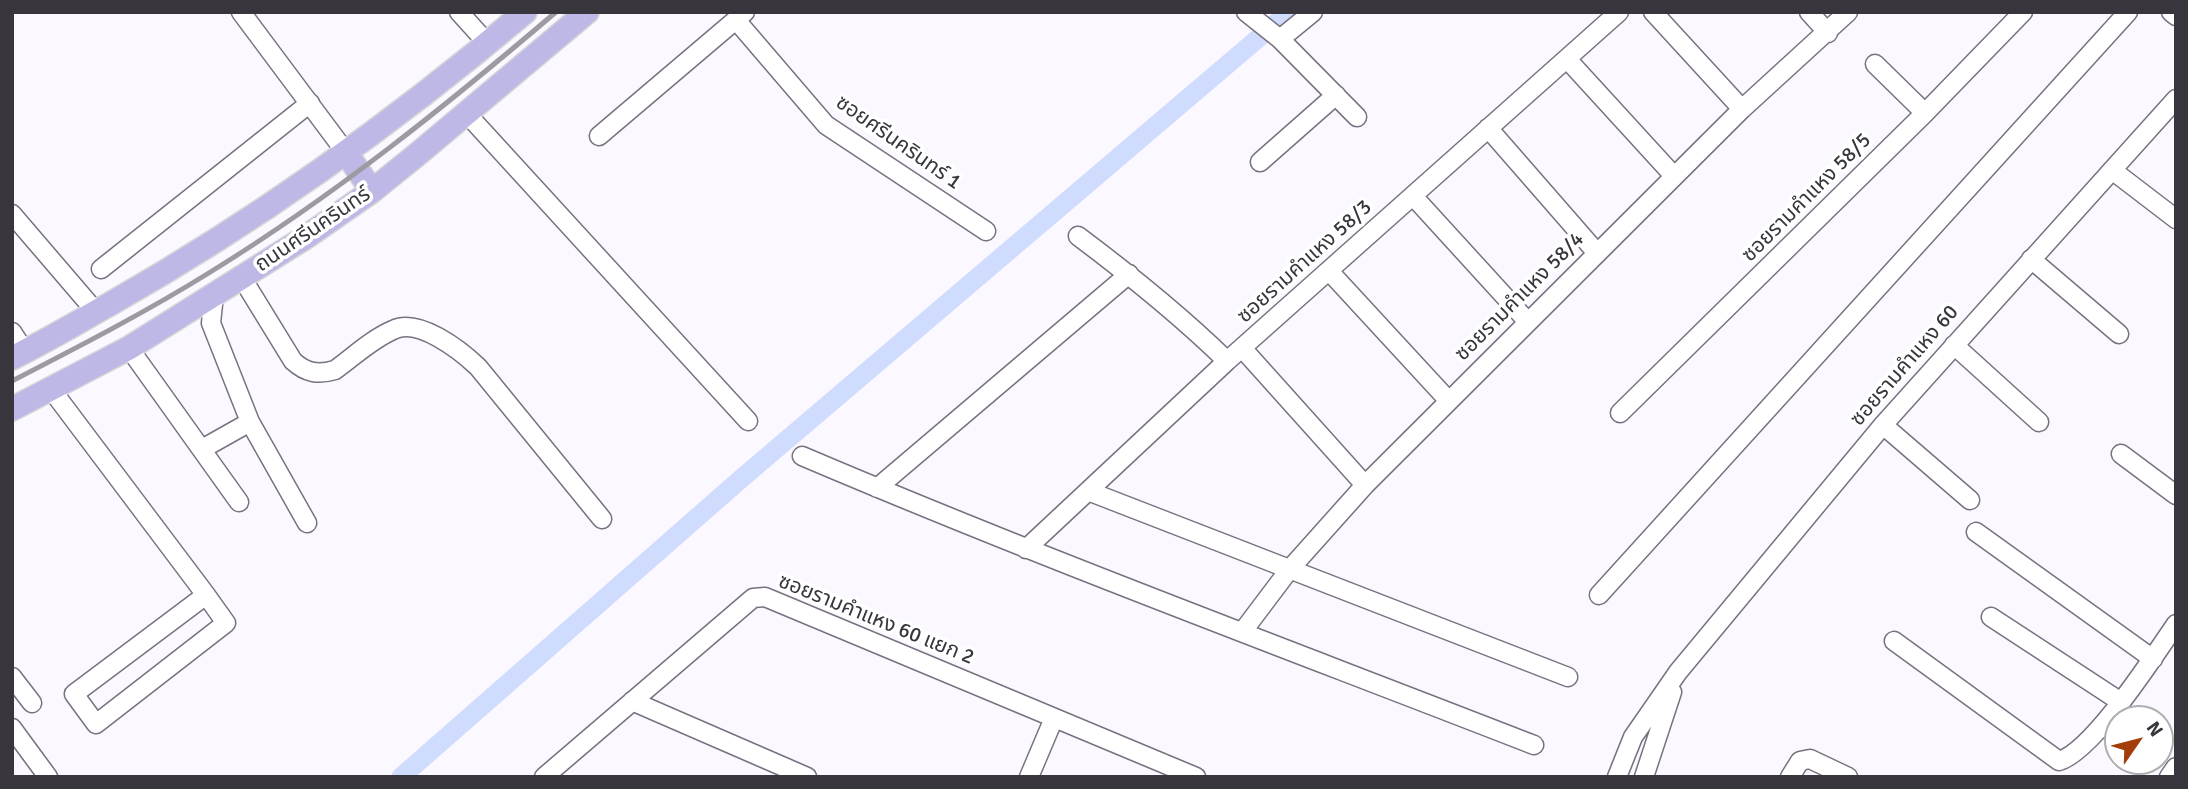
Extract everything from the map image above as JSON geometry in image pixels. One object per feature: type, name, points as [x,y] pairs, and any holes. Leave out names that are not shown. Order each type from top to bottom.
[{"type":"main road","name":"ถนนศรีนครินทร์","points":[[16,347],[96,312],[261,213],[347,154],[525,12]]},
{"type":"main road","name":"ถนนศรีนครินทร์","points":[[12,409],[130,348],[242,278],[372,191],[587,12]]},
{"type":"main road","points":[[347,154],[372,191]]},
{"type":"street","points":[[241,12],[347,154]]},
{"type":"street","points":[[459,12],[488,44]]},
{"type":"street","points":[[1277,36],[1313,12]]},
{"type":"street","name":"ซอยรามคำแหง 58/3","points":[[1026,549],[1227,361],[1619,12]]},
{"type":"street","points":[[1653,12],[1742,109]]},
{"type":"street","points":[[1809,12],[1828,33]]},
{"type":"street","name":"ซอยรามคำแหง 58/4","points":[[1243,631],[1289,570],[1365,485],[1448,400],[1742,109],[1848,12]]},
{"type":"street","name":"ซอยรามคำแหง 58/5","points":[[1620,413],[2023,12]]},
{"type":"street","points":[[1599,595],[2128,12]]},
{"type":"street","points":[[2171,12],[2176,16]]},
{"type":"street","name":"ซอยศรีนครินทร์ 1","points":[[599,136],[741,16],[826,125],[986,231]]},
{"type":"street","points":[[1252,17],[1277,36],[1357,117]]},
{"type":"street","points":[[1567,59],[1674,176]]},
{"type":"street","points":[[1875,64],[1924,113]]},
{"type":"street","points":[[1260,162],[1336,95]]},
{"type":"street","name":"ซอยรามคำแหง 60","points":[[1617,777],[1633,737],[1678,671],[1883,425],[2176,99]]},
{"type":"street","points":[[101,269],[310,103]]},
{"type":"street","points":[[467,114],[748,421]]},
{"type":"street","points":[[1488,128],[1597,253]]},
{"type":"street","points":[[2112,170],[2176,219]]},
{"type":"street","points":[[1413,196],[1528,322]]},
{"type":"street","points":[[12,214],[96,312]]},
{"type":"street","points":[[1078,236],[1191,326],[1227,361]]},
{"type":"street","points":[[2031,259],[2119,334]]},
{"type":"street","points":[[1329,271],[1448,400]]},
{"type":"street","points":[[877,488],[1129,274]]},
{"type":"street","points":[[242,278],[293,361],[302,369],[313,373],[324,374],[335,370],[393,329],[406,326],[431,334],[457,350],[478,367],[602,519]]},
{"type":"street","points":[[214,295],[211,323],[250,422],[307,523]]},
{"type":"street","points":[[1954,345],[2039,422]]},
{"type":"street","points":[[130,348],[239,502]]},
{"type":"street","points":[[1242,348],[1365,485]]},
{"type":"street","points":[[51,389],[206,595],[226,623],[96,724],[74,694],[206,595]]},
{"type":"street","points":[[202,449],[250,422]]},
{"type":"street","points":[[1883,425],[1970,500]]},
{"type":"street","points":[[2121,454],[2176,495]]},
{"type":"street","points":[[802,456],[1026,549],[1534,745]]},
{"type":"street","points":[[1088,491],[1569,677]]},
{"type":"street","points":[[1976,532],[2153,659]]},
{"type":"street","name":"ซอยรามคำแหง 60 แยก 2","points":[[544,777],[753,598],[765,597],[1196,777]]},
{"type":"street","points":[[1991,617],[2121,702]]},
{"type":"street","points":[[1894,641],[2059,761],[2070,758],[2082,747],[2121,702],[2176,624]]},
{"type":"street","name":"ซอยรามคำแหง 60","points":[[1644,777],[1678,671]]},
{"type":"street","points":[[12,677],[32,703]]},
{"type":"street","points":[[632,701],[807,777]]},
{"type":"street","points":[[1029,777],[1054,718]]},
{"type":"street","points":[[12,729],[48,777]]},
{"type":"street","points":[[1790,777],[1800,761],[1810,760],[1848,777]]},
{"type":"street","points":[[2169,777],[2176,766]]},
{"type":"waterway","points":[[401,777],[742,478],[1289,12]]},
{"type":"railway","points":[[12,381],[163,300],[258,242],[389,148],[556,12]]}]
